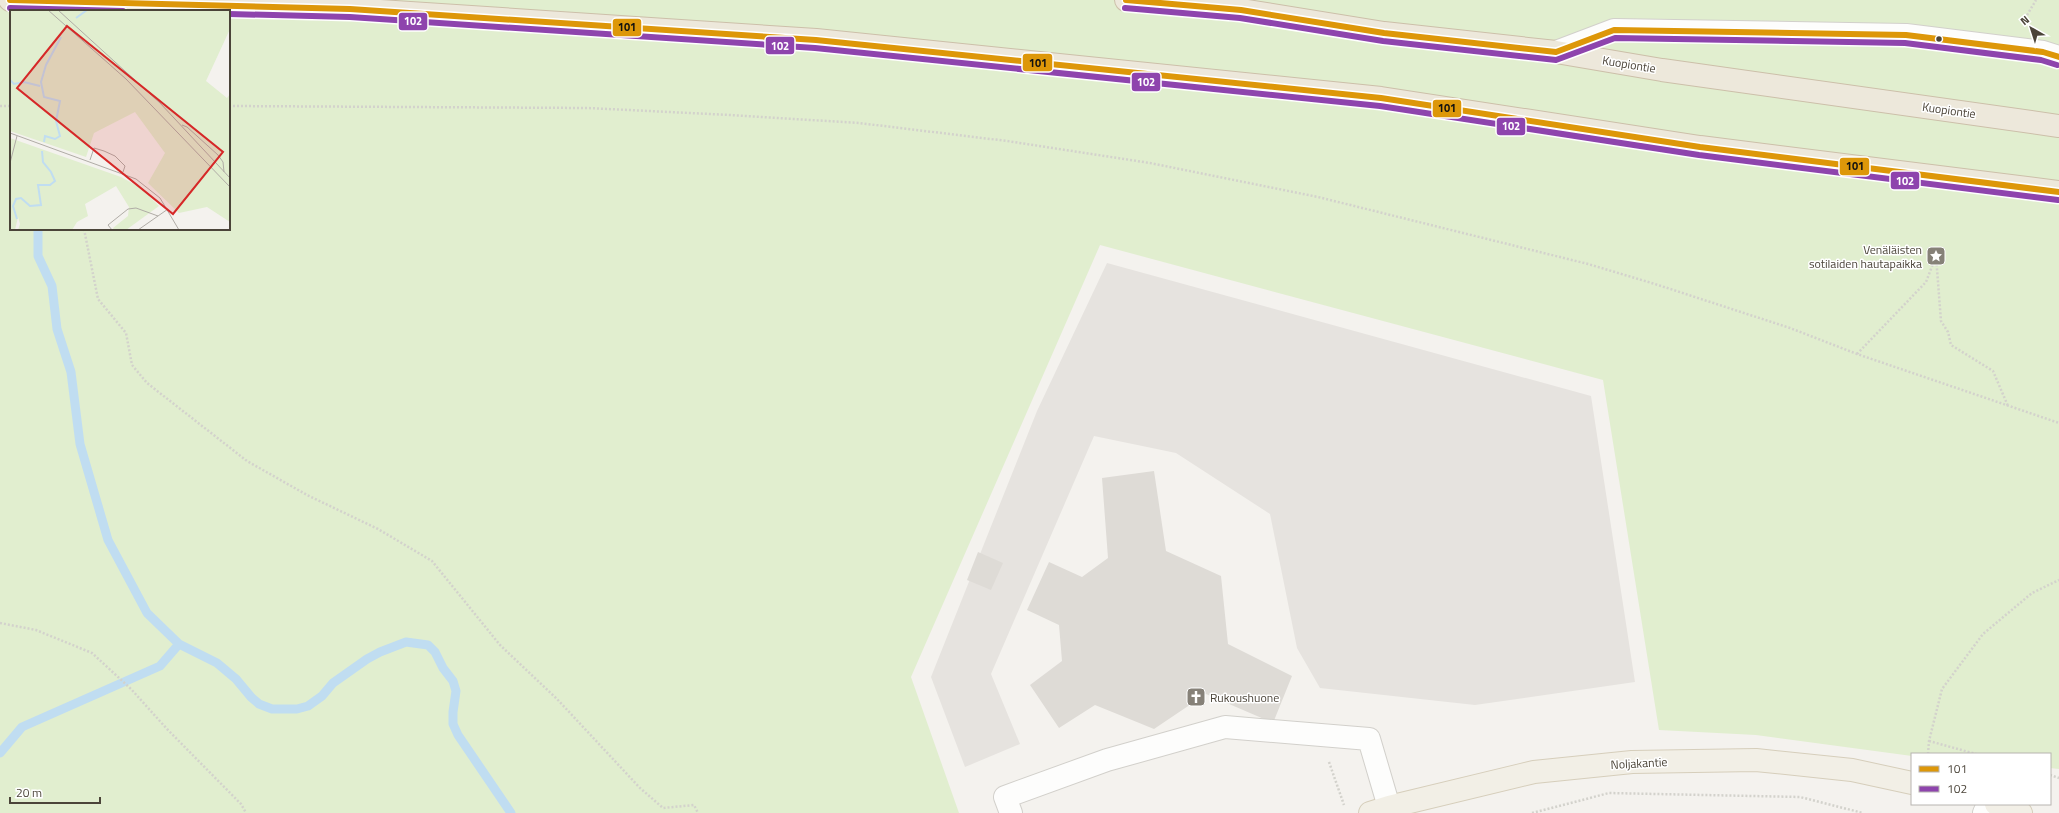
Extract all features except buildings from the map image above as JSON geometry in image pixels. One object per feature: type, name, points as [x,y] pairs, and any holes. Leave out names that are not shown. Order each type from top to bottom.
[{"type":"highway","points":[[10,0],[350,9],[816,40],[1381,98],[1700,147],[2059,192]]},
{"type":"highway","name":"Kuopiontie","points":[[1126,0],[1241,10],[1384,33],[1556,52],[1662,70],[2059,126]]},
{"type":"main road","name":"Noljakantie","points":[[1379,810],[1534,772],[1632,762],[1756,760],[1852,770],[1911,783]]},
{"type":"main road","points":[[1999,805],[2021,813]]},
{"type":"lane","points":[[1556,52],[1614,30],[1906,35],[2043,52],[2059,57]]},
{"type":"lane","points":[[1011,813],[1005,797],[1106,760],[1225,727],[1369,739],[1379,810]]},
{"type":"path","points":[[230,106],[588,108],[730,115],[859,124],[1007,141],[1143,162],[1318,197],[1588,264],[1790,328],[1857,354],[2059,423]]},
{"type":"path","points":[[84,230],[98,299],[126,333],[132,365],[147,383],[247,461],[307,495],[378,529],[432,561],[500,645],[557,699],[640,788],[663,808],[694,805],[698,813]]},
{"type":"path","points":[[1857,354],[1926,282],[1936,256],[1941,321],[1948,332],[1951,345],[1992,371],[2008,406]]},
{"type":"path","points":[[1928,753],[1929,741],[1942,689],[1983,634],[2032,593],[2059,580]]},
{"type":"path","points":[[0,623],[36,630],[92,653],[131,689],[167,729],[241,804],[246,813]]},
{"type":"path","points":[[1929,741],[1972,753]]},
{"type":"path","points":[[1328,759],[1344,806]]},
{"type":"path","points":[[1532,813],[1609,793],[1800,797],[1863,813]]},
{"type":"green space","points":[[0,0],[2059,0],[2059,769],[2051,768],[2051,753],[1911,753],[1911,756],[1756,735],[1659,730],[1603,380],[1100,245],[911,677],[959,813],[0,813]]},
{"type":"shaded area","points":[[1107,263],[1591,396],[1635,682],[1475,705],[1320,688],[1297,648],[1270,514],[1176,453],[1094,436],[991,674],[1020,744],[965,767],[931,677],[1037,411]]},
{"type":"waterway","points":[[38,230],[38,256],[52,286],[57,329],[71,372],[80,444],[108,540],[147,613],[179,644],[217,663],[236,679],[259,704],[272,709],[297,709],[308,706],[322,696],[333,683],[367,659],[380,652],[406,642],[428,645],[435,652],[443,668],[453,681],[456,691],[453,724],[458,735],[511,813]]},
{"type":"waterway","points":[[0,753],[22,727],[160,666],[179,644]]},
{"type":"transit line","name":"101","points":[[10,0],[350,9],[816,40],[1381,98],[1700,147],[2059,192]]},
{"type":"transit line","name":"101","points":[[1126,0],[1241,10],[1384,33],[1556,52],[1614,30],[1906,35],[2043,52],[2059,57]]},
{"type":"transit line","name":"102","points":[[10,8],[85,10]]},
{"type":"transit line","name":"102","points":[[1125,8],[1240,18],[1383,41],[1556,60],[1615,38],[1905,43],[2041,60],[2057,65]]},
{"type":"transit line","name":"102","points":[[230,14],[350,17],[815,48],[1380,106],[1699,155],[2058,200]]},
{"type":"place","name":"Venäläisten sotilaiden hautapaikka","points":[[1936,256]]},
{"type":"place","name":"Rukoushuone","points":[[1196,697]]}]
